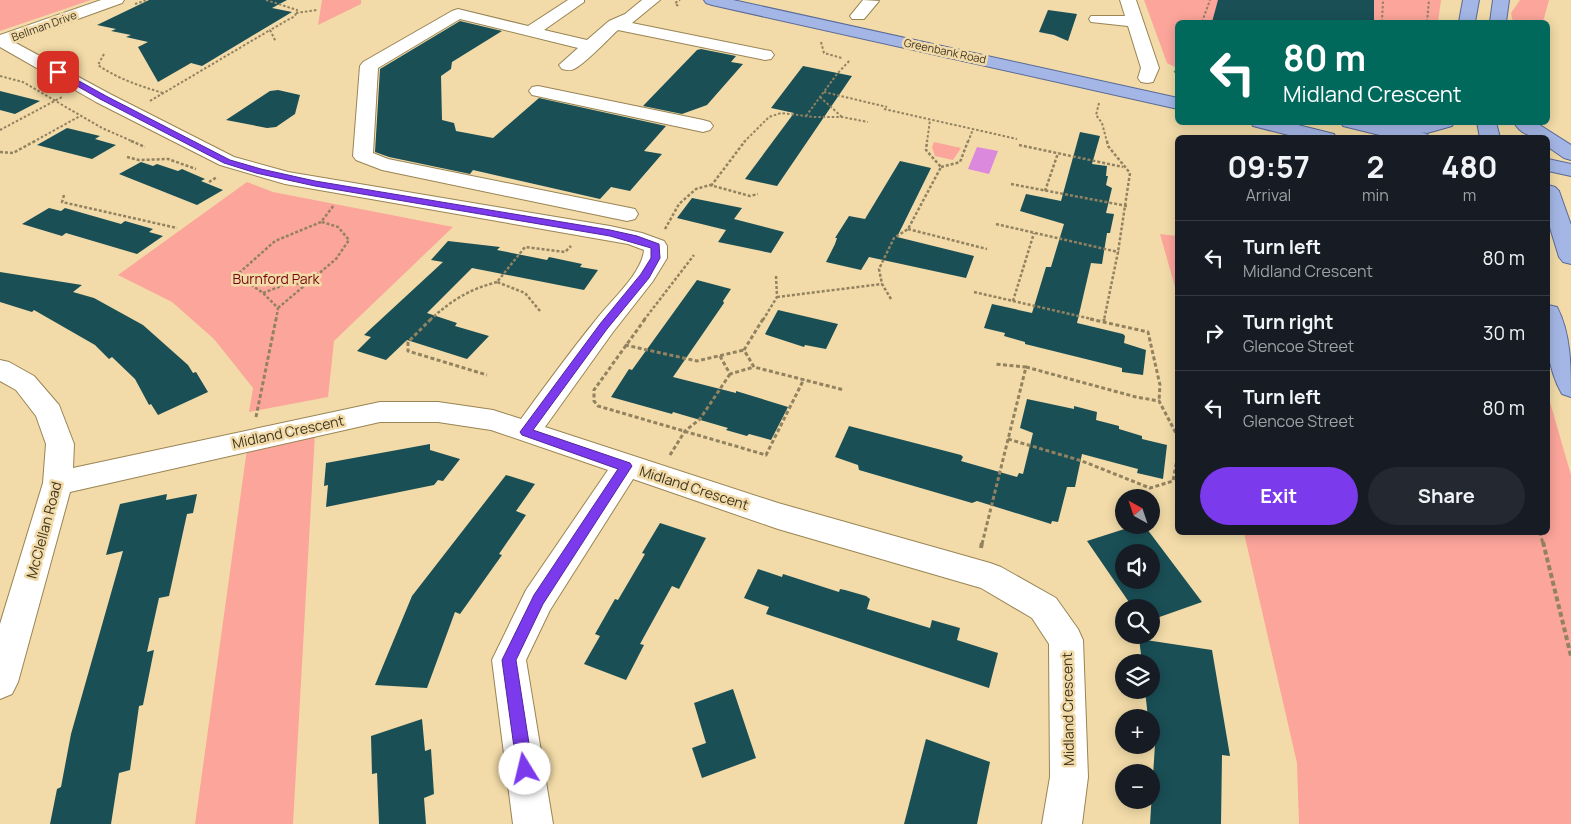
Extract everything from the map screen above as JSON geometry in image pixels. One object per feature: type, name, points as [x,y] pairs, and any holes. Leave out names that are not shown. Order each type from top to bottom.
[{"type":"main road","name":"Greenbank Road","points":[[712,0],[1004,56],[1175,103]]},
{"type":"main road","points":[[1468,20],[1471,0]]},
{"type":"main road","points":[[1498,20],[1501,0]]},
{"type":"main road","points":[[851,14],[877,20]]},
{"type":"main road","points":[[1129,74],[1161,77]]},
{"type":"main road","points":[[1273,125],[1314,135]]},
{"type":"main road","points":[[1363,125],[1407,135]]},
{"type":"main road","points":[[1400,125],[1427,127],[1434,125]]},
{"type":"main road","points":[[1526,125],[1541,135]]},
{"type":"main road","points":[[1550,141],[1571,154]]},
{"type":"main road","points":[[1550,165],[1571,170]]},
{"type":"main road","points":[[1550,189],[1571,192]]},
{"type":"main road","points":[[1550,195],[1570,250]]},
{"type":"main road","points":[[1550,319],[1571,387]]},
{"type":"street","name":"Bellman Drive","points":[[0,41],[116,0]]},
{"type":"street","points":[[529,32],[576,2],[576,0]]},
{"type":"street","points":[[615,24],[618,14],[637,0]]},
{"type":"street","points":[[568,65],[615,24],[631,17],[652,0]]},
{"type":"street","points":[[1128,0],[1150,68],[1161,77]]},
{"type":"street","points":[[851,14],[871,1]]},
{"type":"street","points":[[592,46],[529,32],[465,7],[369,66],[363,156],[382,164],[627,214]]},
{"type":"street","points":[[1097,19],[1135,20]]},
{"type":"street","points":[[615,24],[765,55]]},
{"type":"street","points":[[0,41],[227,161],[285,178],[634,238],[656,246],[655,258],[645,276],[604,326],[526,432]]},
{"type":"street","points":[[538,91],[703,126]]},
{"type":"street","name":"McClellan Road","points":[[0,369],[25,384],[49,412],[60,444],[58,484],[0,682]]},
{"type":"street","name":"Midland Crescent","points":[[58,484],[380,412],[438,412],[493,420],[778,516],[990,577],[1044,608],[1066,640],[1069,777],[1062,824]]},
{"type":"street","points":[[534,824],[509,660],[538,600],[641,471]]},
{"type":"path","points":[[148,102],[295,16],[298,10],[266,0]]},
{"type":"path","points":[[678,6],[675,3],[680,0]]},
{"type":"path","points":[[1203,20],[1210,0]]},
{"type":"path","points":[[1382,20],[1383,0]]},
{"type":"path","points":[[1427,20],[1429,0]]},
{"type":"path","points":[[296,13],[317,10]]},
{"type":"path","points":[[270,30],[276,42]]},
{"type":"path","points":[[820,39],[824,53],[842,58]]},
{"type":"path","points":[[104,54],[98,65],[105,70],[132,83],[164,93]]},
{"type":"path","points":[[806,116],[850,60]]},
{"type":"path","points":[[1161,77],[1175,71]]},
{"type":"path","points":[[0,76],[23,82],[119,137],[145,147]]},
{"type":"path","points":[[0,130],[83,86]]},
{"type":"path","points":[[824,92],[930,120],[1017,139]]},
{"type":"path","points":[[820,97],[842,117]]},
{"type":"path","points":[[711,186],[743,143],[769,117],[781,113],[842,117],[868,122]]},
{"type":"path","points":[[1096,115],[1102,123],[1108,146],[1130,173],[1118,252],[1104,321]]},
{"type":"path","points":[[0,152],[13,153],[81,116]]},
{"type":"path","points":[[930,120],[926,150],[941,167]]},
{"type":"path","points":[[891,299],[882,284],[879,269],[894,238],[908,229],[941,167],[960,162],[973,129]]},
{"type":"path","points":[[1019,145],[1125,168]]},
{"type":"path","points":[[0,157],[6,153]]},
{"type":"path","points":[[1045,191],[1058,153]]},
{"type":"path","points":[[127,157],[140,160],[168,159],[200,170]]},
{"type":"path","points":[[208,174],[217,177],[209,182]]},
{"type":"path","points":[[1011,184],[1126,206]]},
{"type":"path","points":[[665,230],[679,204],[696,189],[711,186],[750,196],[758,194]]},
{"type":"path","points":[[321,222],[345,188]]},
{"type":"path","points":[[64,195],[62,202],[177,228]]},
{"type":"path","points":[[251,440],[278,308],[336,259],[349,240],[344,232],[332,222],[321,222],[275,241],[239,273],[244,280],[264,293],[278,308]]},
{"type":"path","points":[[996,224],[1118,252]]},
{"type":"path","points":[[908,229],[987,250]]},
{"type":"path","points":[[497,282],[525,247],[565,252],[584,230]]},
{"type":"path","points":[[1013,301],[1034,233]]},
{"type":"path","points":[[694,255],[625,345],[594,390],[594,401],[598,406],[766,455],[804,379]]},
{"type":"path","points":[[625,345],[697,361],[744,350],[777,297],[776,276]]},
{"type":"path","points":[[487,375],[408,351],[408,342],[439,309],[479,286],[497,282],[525,294],[540,312]]},
{"type":"path","points":[[264,293],[273,287],[294,283],[307,283]]},
{"type":"path","points":[[777,297],[882,284]]},
{"type":"path","points":[[974,292],[1148,332],[1160,386],[1160,401],[1175,431]]},
{"type":"path","points":[[744,350],[754,367]]},
{"type":"path","points":[[720,356],[730,374]]},
{"type":"path","points":[[995,364],[1026,367],[1136,398],[1160,401]]},
{"type":"path","points":[[641,471],[700,419],[730,374],[754,367],[844,390]]},
{"type":"path","points":[[975,573],[1026,367]]},
{"type":"path","points":[[1008,439],[1082,461],[1150,488],[1173,481],[1175,470]]},
{"type":"path","points":[[1541,535],[1571,656]]},
{"type":"green space","points":[[0,0],[91,0],[0,31]]},
{"type":"green space","points":[[322,0],[361,0],[361,4],[318,25]]},
{"type":"green space","points":[[1144,0],[1441,0],[1438,20],[1175,20],[1175,67],[1167,63]]},
{"type":"green space","points":[[1520,0],[1549,0],[1544,20],[1513,20],[1511,13]]},
{"type":"green space","points":[[934,142],[961,148],[953,160],[935,156],[932,147]]},
{"type":"green space","name":"Burnford Park","points":[[247,182],[273,192],[453,227],[334,341],[328,397],[249,412],[253,388],[214,339],[172,302],[118,275]]},
{"type":"green space","points":[[1160,234],[1175,236],[1175,287]]},
{"type":"green space","points":[[1550,402],[1571,475],[1571,824],[1299,824],[1297,763],[1244,535],[1550,535]]},
{"type":"green space","points":[[315,433],[293,824],[195,824],[247,449]]},
{"type":"shaded area","points":[[977,147],[998,151],[989,174],[968,169]]},
{"type":"building","points":[[149,0],[287,0],[272,8],[292,12],[202,66],[191,63],[158,82],[138,47],[148,42],[126,37],[131,35],[111,31],[116,29],[97,25]]},
{"type":"building","points":[[1218,0],[1374,0],[1374,20],[1213,20]]},
{"type":"building","points":[[1048,10],[1077,14],[1068,41],[1054,35],[1039,32]]},
{"type":"building","points":[[460,21],[502,31],[452,62],[451,69],[441,76],[442,120],[454,123],[456,131],[493,138],[539,98],[666,126],[644,151],[662,154],[630,191],[611,187],[600,199],[473,170],[470,174],[389,157],[375,152],[380,69]]},
{"type":"building","points":[[701,49],[736,56],[731,62],[743,64],[707,105],[682,114],[643,106],[697,50]]},
{"type":"building","points":[[803,66],[852,76],[777,186],[745,179],[794,113],[771,108]]},
{"type":"building","points":[[278,90],[300,95],[295,114],[276,127],[267,128],[226,120],[270,91]]},
{"type":"building","points":[[0,91],[40,101],[15,114],[0,110]]},
{"type":"building","points":[[67,128],[100,136],[95,139],[116,145],[92,159],[37,145]]},
{"type":"building","points":[[1080,132],[1100,136],[1092,164],[1107,166],[1106,176],[1108,176],[1106,185],[1112,188],[1106,213],[1114,214],[1110,233],[1107,233],[1102,264],[1091,263],[1077,323],[1123,334],[1125,336],[1124,343],[1146,350],[1143,375],[1122,372],[1122,368],[1025,344],[1025,342],[1004,336],[1005,333],[984,328],[992,304],[1032,313],[1046,267],[1051,267],[1064,224],[1020,211],[1026,194],[1061,201]]},
{"type":"building","points":[[900,161],[931,168],[897,237],[974,256],[966,278],[869,257],[861,270],[826,262],[835,244],[837,238],[835,238],[849,216],[865,219]]},
{"type":"building","points":[[141,162],[153,166],[157,164],[178,171],[182,169],[205,179],[201,181],[223,190],[197,205],[119,174]]},
{"type":"building","points":[[692,198],[742,208],[734,219],[784,232],[771,253],[718,242],[726,230],[677,218]]},
{"type":"building","points":[[49,208],[61,211],[65,208],[121,224],[125,221],[153,229],[149,232],[163,236],[137,254],[66,233],[62,236],[22,224]]},
{"type":"building","points":[[448,241],[500,247],[497,250],[547,260],[549,257],[582,264],[580,267],[598,270],[584,290],[472,268],[427,313],[457,323],[455,326],[489,336],[467,359],[407,340],[386,360],[357,351],[371,337],[364,335],[443,262],[431,260]]},
{"type":"building","points":[[0,272],[82,285],[73,292],[94,298],[143,325],[188,365],[193,373],[196,372],[208,392],[158,415],[151,404],[149,405],[135,379],[112,357],[109,359],[95,345],[34,310],[32,312],[0,302]]},
{"type":"building","points":[[697,280],[731,289],[723,301],[724,303],[673,377],[736,393],[736,391],[788,407],[771,440],[749,434],[747,436],[726,430],[728,428],[673,412],[672,414],[611,397],[629,369],[632,370]]},
{"type":"building","points":[[778,310],[838,324],[826,349],[805,345],[804,347],[765,334]]},
{"type":"building","points":[[1027,399],[1074,409],[1074,406],[1097,412],[1096,420],[1119,426],[1119,429],[1142,436],[1142,439],[1167,445],[1163,479],[1137,473],[1138,469],[1082,454],[1075,487],[1067,487],[1058,522],[1052,521],[1051,524],[977,501],[972,503],[859,470],[858,465],[835,457],[849,426],[961,455],[963,457],[961,461],[1017,477],[1019,473],[1023,474],[1033,433],[1020,428]]},
{"type":"building","points":[[430,444],[430,450],[460,459],[443,481],[438,480],[434,485],[326,507],[328,485],[324,486],[326,463]]},
{"type":"building","points":[[506,475],[535,484],[516,511],[526,515],[499,554],[502,555],[460,614],[455,612],[427,688],[375,685],[412,596]]},
{"type":"building","points":[[167,494],[166,500],[197,494],[193,513],[187,514],[169,596],[159,598],[147,652],[154,650],[143,705],[139,706],[130,770],[119,773],[111,824],[50,824],[57,789],[61,787],[71,734],[123,551],[106,555],[120,504]]},
{"type":"building","points":[[660,523],[706,538],[679,589],[672,586],[640,644],[644,645],[626,680],[584,664],[600,636],[595,634],[615,599],[618,600],[645,554],[642,553]]},
{"type":"building","points":[[1115,532],[1115,534],[1151,534],[1158,544],[1115,544],[1115,582],[1087,541]]},
{"type":"building","points":[[1160,546],[1202,602],[1160,617],[1160,599],[1127,599],[1120,589],[1160,589]]},
{"type":"building","points":[[758,569],[782,577],[783,574],[839,592],[840,589],[866,596],[870,599],[867,609],[930,628],[932,620],[960,628],[957,640],[998,653],[989,688],[766,614],[769,607],[744,598]]},
{"type":"building","points":[[1160,642],[1212,650],[1230,756],[1222,755],[1221,824],[1150,824],[1151,809],[1160,809],[1160,764],[1154,764],[1154,754],[1160,754],[1160,709],[1147,709],[1146,699],[1160,699],[1160,654],[1141,654],[1140,644],[1160,644]]},
{"type":"building","points":[[733,689],[756,758],[702,778],[692,748],[706,743],[694,703]]},
{"type":"building","points":[[422,719],[425,751],[431,749],[434,794],[424,798],[426,824],[379,824],[377,773],[372,774],[371,736]]},
{"type":"building","points":[[926,739],[990,762],[977,824],[904,824]]},
{"type":"route","points":[[58,72],[103,98],[227,161],[259,171],[285,178],[610,233],[634,238],[656,246],[655,258],[645,276],[604,326],[526,432],[626,466],[538,600],[509,660],[525,769]]}]
